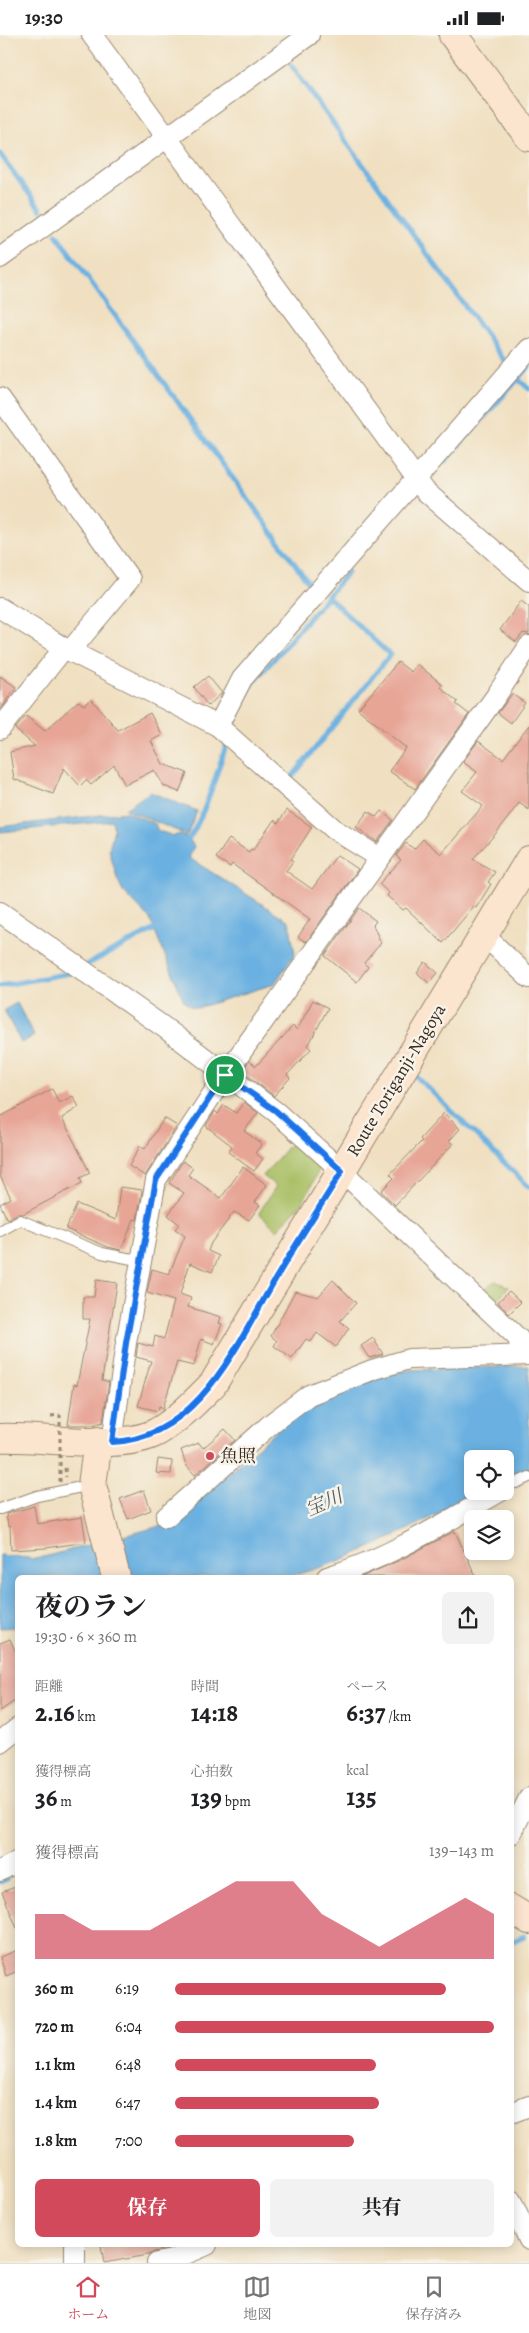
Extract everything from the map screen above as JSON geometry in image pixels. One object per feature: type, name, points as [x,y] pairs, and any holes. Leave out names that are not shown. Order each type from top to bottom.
[{"type":"main road","points":[[453,35],[529,137]]},
{"type":"main road","name":"Route Toriganji-Nagoya","points":[[0,1438],[105,1442],[142,1438],[157,1432],[174,1420],[213,1384],[529,860]]},
{"type":"main road","points":[[105,1442],[92,1485],[115,1575]]},
{"type":"main road","points":[[514,1911],[529,1920]]},
{"type":"street","points":[[92,35],[425,491],[529,581]]},
{"type":"street","points":[[0,258],[309,35]]},
{"type":"street","points":[[218,726],[242,679],[529,349]]},
{"type":"street","points":[[0,398],[130,579],[67,649],[0,729]]},
{"type":"street","points":[[0,608],[67,649],[218,726],[335,830],[380,858]]},
{"type":"street","points":[[105,1442],[142,1261],[156,1180],[225,1075],[529,646]]},
{"type":"street","points":[[0,913],[165,1028],[225,1075],[276,1111],[519,1339],[525,1355],[409,1359],[364,1372],[308,1395],[274,1422],[166,1517]]},
{"type":"street","points":[[484,935],[529,978]]},
{"type":"street","points":[[333,1575],[352,1569],[401,1547],[486,1500]]},
{"type":"street","points":[[0,1743],[15,1730]]},
{"type":"street","points":[[514,1829],[529,1798]]},
{"type":"street","points":[[514,2112],[529,2106]]},
{"type":"street","points":[[514,2207],[529,2240]]},
{"type":"street","points":[[75,2247],[75,2263]]},
{"type":"street","points":[[167,2258],[201,2247]]},
{"type":"lane","points":[[0,1231],[20,1220],[102,1253],[142,1261]]},
{"type":"lane","points":[[0,1509],[37,1496],[92,1485]]},
{"type":"path","points":[[60,1415],[60,1482]]},
{"type":"green space","points":[[294,1139],[321,1166],[303,1202],[277,1230],[259,1213],[276,1186],[263,1176]]},
{"type":"green space","points":[[495,1281],[509,1287],[492,1305],[478,1293]]},
{"type":"water","points":[[150,792],[197,811],[187,835],[125,809]]},
{"type":"water","points":[[126,812],[155,824],[158,831],[174,836],[180,834],[187,837],[194,846],[189,858],[289,921],[295,954],[274,984],[197,1008],[190,1006],[184,1001],[150,919],[123,891],[117,878],[109,849],[114,829],[112,821],[0,832],[0,827]]},
{"type":"water","points":[[17,1003],[34,1036],[21,1043],[4,1010]]},
{"type":"water","name":"宝川","points":[[529,1366],[529,1470],[514,1476],[514,1450],[464,1450],[465,1500],[363,1551],[314,1570],[295,1575],[15,1575],[15,1627],[0,1628],[0,1555],[36,1559],[169,1524],[284,1424],[325,1396],[384,1375],[410,1370]]},
{"type":"building","points":[[521,601],[529,607],[529,634],[523,633],[516,642],[500,630]]},
{"type":"building","points":[[398,662],[411,672],[417,664],[442,684],[440,687],[458,702],[456,704],[469,714],[415,789],[389,771],[406,748],[358,709]]},
{"type":"building","points":[[0,676],[16,687],[0,710]]},
{"type":"building","points":[[208,676],[222,693],[208,706],[194,687]]},
{"type":"building","points":[[512,694],[525,703],[511,723],[498,713]]},
{"type":"building","points":[[91,699],[118,730],[150,713],[162,735],[151,741],[163,764],[187,773],[179,792],[164,786],[154,770],[125,785],[114,765],[91,785],[86,780],[80,786],[64,768],[53,794],[14,779],[10,752],[35,746],[15,729],[26,716],[45,731],[78,701],[84,705]]},
{"type":"building","points":[[529,725],[529,810],[519,803],[498,831],[473,859],[495,872],[488,882],[491,884],[476,908],[474,906],[443,943],[406,908],[403,910],[387,896],[389,893],[379,884],[401,860],[396,856],[406,843],[414,849],[423,839],[441,854],[483,806],[462,791],[477,772],[463,762],[478,741],[503,759]]},
{"type":"building","points":[[287,810],[312,827],[291,859],[293,861],[286,871],[312,889],[337,855],[358,869],[306,942],[298,937],[310,919],[232,864],[230,867],[216,858],[229,839],[249,852],[251,849],[253,850],[274,820],[278,823]]},
{"type":"building","points":[[368,811],[376,817],[381,811],[393,820],[377,842],[356,827]]},
{"type":"building","points":[[359,908],[376,921],[373,925],[381,943],[364,963],[368,967],[357,982],[325,956]]},
{"type":"building","points":[[425,962],[438,973],[429,983],[417,973]]},
{"type":"building","points":[[313,1000],[328,1008],[308,1046],[311,1049],[287,1075],[290,1078],[274,1096],[242,1071],[249,1061],[256,1066],[293,1026],[297,1030]]},
{"type":"building","points":[[52,1089],[59,1103],[73,1096],[79,1107],[62,1118],[90,1173],[80,1178],[82,1183],[23,1214],[17,1214],[7,1219],[0,1204],[11,1198],[0,1176],[0,1117]]},
{"type":"building","points":[[244,1102],[258,1113],[244,1131],[262,1144],[255,1153],[263,1159],[254,1171],[228,1152],[232,1146],[206,1126],[215,1111],[218,1114],[224,1105],[236,1113]]},
{"type":"building","points":[[444,1113],[460,1129],[449,1141],[453,1144],[395,1205],[381,1191],[394,1178],[390,1174],[422,1141],[420,1139]]},
{"type":"building","points":[[164,1118],[177,1126],[145,1176],[129,1166],[140,1146],[145,1149]]},
{"type":"building","points":[[183,1161],[193,1168],[188,1175],[221,1198],[243,1167],[267,1185],[255,1202],[260,1205],[249,1220],[234,1212],[211,1243],[208,1251],[219,1256],[212,1272],[190,1263],[180,1294],[191,1298],[188,1307],[221,1317],[219,1323],[222,1324],[214,1344],[201,1339],[194,1366],[177,1362],[163,1408],[159,1406],[158,1411],[138,1406],[151,1361],[136,1357],[138,1343],[153,1347],[155,1336],[164,1339],[174,1301],[147,1293],[152,1269],[169,1274],[185,1236],[175,1229],[179,1224],[168,1215],[184,1193],[169,1183]]},
{"type":"building","points":[[120,1187],[142,1190],[137,1220],[134,1219],[121,1250],[108,1247],[66,1229],[77,1204],[116,1220]]},
{"type":"building","points":[[96,1280],[117,1283],[102,1380],[109,1382],[103,1422],[93,1425],[68,1425],[74,1384],[77,1385],[90,1319],[83,1319],[83,1297],[94,1297]]},
{"type":"building","points":[[333,1280],[356,1303],[340,1321],[349,1328],[336,1347],[317,1333],[311,1342],[306,1339],[292,1359],[274,1346],[277,1341],[271,1336],[295,1291],[318,1297]]},
{"type":"building","points":[[509,1291],[521,1302],[509,1314],[498,1302]]},
{"type":"building","points":[[373,1338],[383,1354],[369,1358],[361,1346]]},
{"type":"building","points":[[225,1429],[235,1440],[195,1475],[186,1465],[181,1450],[199,1443],[203,1448]]},
{"type":"building","points":[[158,1459],[172,1461],[171,1474],[156,1473]]},
{"type":"building","points":[[144,1490],[151,1510],[128,1519],[120,1499]]},
{"type":"building","points":[[34,1506],[37,1524],[82,1517],[86,1542],[46,1548],[11,1550],[10,1526],[8,1526],[6,1514]]},
{"type":"building","points":[[455,1531],[464,1551],[464,1560],[468,1560],[475,1575],[366,1575],[400,1560]]},
{"type":"building","points":[[10,1639],[15,1650],[15,1701],[0,1711],[0,1643]]},
{"type":"building","points":[[15,1887],[15,1923],[2,1892]]},
{"type":"building","points":[[15,1951],[15,1972],[6,1976],[0,1957]]},
{"type":"building","points":[[101,2247],[166,2247],[167,2249],[148,2255],[104,2263]]},
{"type":"waterway","points":[[291,65],[504,360]]},
{"type":"waterway","points":[[0,154],[41,210]]},
{"type":"waterway","points":[[56,234],[308,582]]},
{"type":"waterway","points":[[445,461],[529,367]]},
{"type":"waterway","points":[[518,379],[529,389]]},
{"type":"waterway","points":[[233,726],[250,687],[348,572]]},
{"type":"waterway","points":[[292,777],[390,655],[327,596]]},
{"type":"waterway","points":[[32,616],[68,638]]},
{"type":"waterway","points":[[185,844],[192,835],[204,810],[227,743]]},
{"type":"waterway","points":[[88,964],[159,927]]},
{"type":"waterway","points":[[0,986],[70,973]]},
{"type":"waterway","points":[[416,1076],[529,1187]]},
{"type":"waterway","points":[[0,1882],[6,1879]]},
{"type":"waterway","points":[[514,1941],[524,1936]]},
{"type":"place","name":"魚照","points":[[210,1456]]},
{"type":"route","points":[[225,1075],[276,1111],[342,1171],[278,1273],[213,1384],[194,1403],[157,1432],[125,1442],[112,1442],[126,1343],[156,1180],[225,1075]]}]
